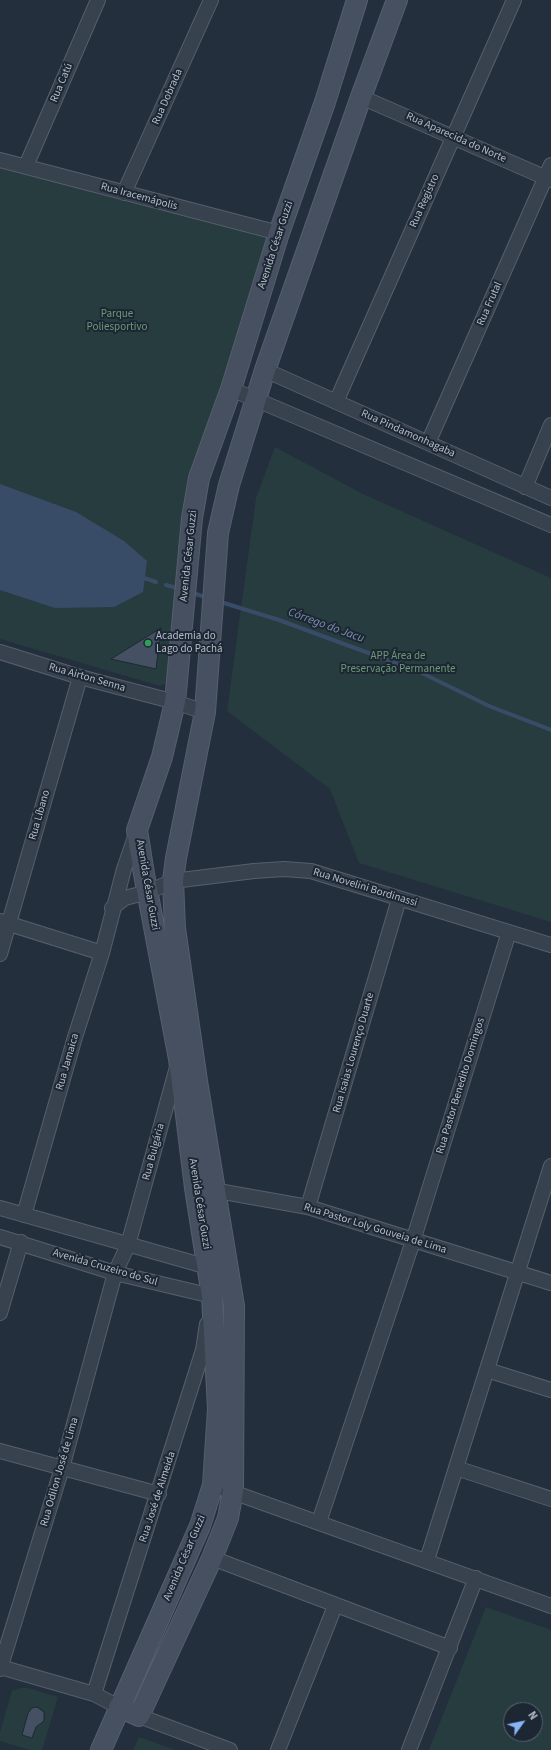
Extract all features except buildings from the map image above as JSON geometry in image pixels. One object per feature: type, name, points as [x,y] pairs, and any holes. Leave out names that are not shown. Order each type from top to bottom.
[{"type":"street","name":"Rua Catú","points":[[26,166],[98,0]]},
{"type":"street","name":"Rua Dobrada","points":[[124,193],[211,0]]},
{"type":"street","name":"Avenida César Guzzi","points":[[101,1750],[198,1532],[212,1485],[218,1409],[212,1296],[195,1188],[180,1059],[148,892],[138,830],[162,757],[175,702],[194,511],[199,478],[231,389],[279,234],[324,102],[356,0]]},
{"type":"street","name":"Avenida César Guzzi","points":[[139,1716],[212,1558],[228,1518],[233,1491],[234,1306],[197,1082],[175,928],[173,881],[176,858],[205,712],[218,533],[229,485],[265,370],[361,97],[397,0]]},
{"type":"street","name":"Rua Registro","points":[[336,402],[514,0]]},
{"type":"street","name":"Rua Aparecida do Norte","points":[[361,97],[548,179]]},
{"type":"street","name":"Rua Iracemápolis","points":[[0,160],[279,234]]},
{"type":"street","name":"Rua Frutal","points":[[428,443],[548,179],[551,165]]},
{"type":"street","name":"Rua Pindamonhagaba","points":[[265,370],[551,498]]},
{"type":"street","points":[[231,389],[551,525]]},
{"type":"street","points":[[525,487],[551,425]]},
{"type":"street","name":"Rua Airton Senna","points":[[0,652],[80,677],[175,702],[205,712]]},
{"type":"street","name":"Rua Líbano","points":[[0,954],[4,922],[80,677]]},
{"type":"street","name":"Rua Jamaica","points":[[24,1215],[75,1037],[102,953],[112,908],[138,830]]},
{"type":"street","points":[[142,859],[147,868],[154,871],[166,867],[176,858]]},
{"type":"street","name":"Rua Novelini Bordinassi","points":[[148,892],[173,881],[254,871],[284,869],[311,871],[551,945]]},
{"type":"street","points":[[112,908],[125,898],[148,892]]},
{"type":"street","name":"Rua Isaias Lourenço Duarte","points":[[308,1207],[399,899]]},
{"type":"street","points":[[4,922],[102,953]]},
{"type":"street","name":"Rua Pastor Benedito Domingos","points":[[319,1522],[413,1240],[508,932]]},
{"type":"street","name":"Rua Bulgária","points":[[115,1273],[128,1245],[180,1059]]},
{"type":"street","points":[[427,1560],[551,1166]]},
{"type":"street","name":"Rua Pastor Loly Gouveia de Lima","points":[[195,1188],[215,1189],[308,1207],[551,1284]]},
{"type":"street","points":[[0,1208],[208,1267]]},
{"type":"street","name":"Avenida Cruzeiro do Sul","points":[[0,1237],[22,1242],[115,1273],[212,1296]]},
{"type":"street","points":[[0,1313],[22,1242]]},
{"type":"street","name":"Rua Odilon José de Lima","points":[[0,1668],[62,1468],[115,1273]]},
{"type":"street","name":"Rua José de Almeida","points":[[94,1694],[159,1494],[203,1350],[212,1296]]},
{"type":"street","points":[[487,1370],[551,1390]]},
{"type":"street","points":[[0,1451],[159,1494]]},
{"type":"street","points":[[456,1468],[551,1499]]},
{"type":"street","points":[[212,1485],[233,1491],[427,1560],[551,1606]]},
{"type":"street","points":[[212,1558],[334,1606],[450,1648]]},
{"type":"street","points":[[409,1750],[476,1578]]},
{"type":"street","points":[[278,1750],[334,1606]]},
{"type":"street","points":[[0,1668],[94,1694],[139,1716],[230,1750]]},
{"type":"green space","name":"Parque Poliesportivo","points":[[0,163],[118,199],[266,238],[188,491],[167,683],[160,686],[0,639]]},
{"type":"green space","name":"APP Área de Preservação Permanente","points":[[275,447],[363,494],[551,578],[551,922],[359,863],[330,789],[227,711],[256,498]]},
{"type":"green space","points":[[486,1607],[551,1630],[551,1750],[429,1750]]},
{"type":"green space","points":[[21,1688],[28,1688],[58,1697],[42,1750],[30,1750],[0,1741],[0,1732],[12,1691]],"holes":[[[37,1707],[42,1709],[45,1718],[42,1723],[37,1725],[28,1713]]]},
{"type":"green space","points":[[139,1737],[175,1750],[133,1750]]},
{"type":"water","points":[[0,484],[76,512],[124,541],[147,561],[143,592],[114,607],[55,608],[0,590]]},
{"type":"waterway","name":"Córrego do Jacu","points":[[141,577],[156,582]]},
{"type":"waterway","name":"Córrego do Jacu","points":[[166,585],[177,588]]},
{"type":"waterway","name":"Córrego do Jacu","points":[[193,593],[208,598]]},
{"type":"waterway","name":"Córrego do Jacu","points":[[224,603],[279,620],[420,672],[489,706],[551,730]]},
{"type":"place","name":"Academia do Lago do Pachá","points":[[148,643]]}]
